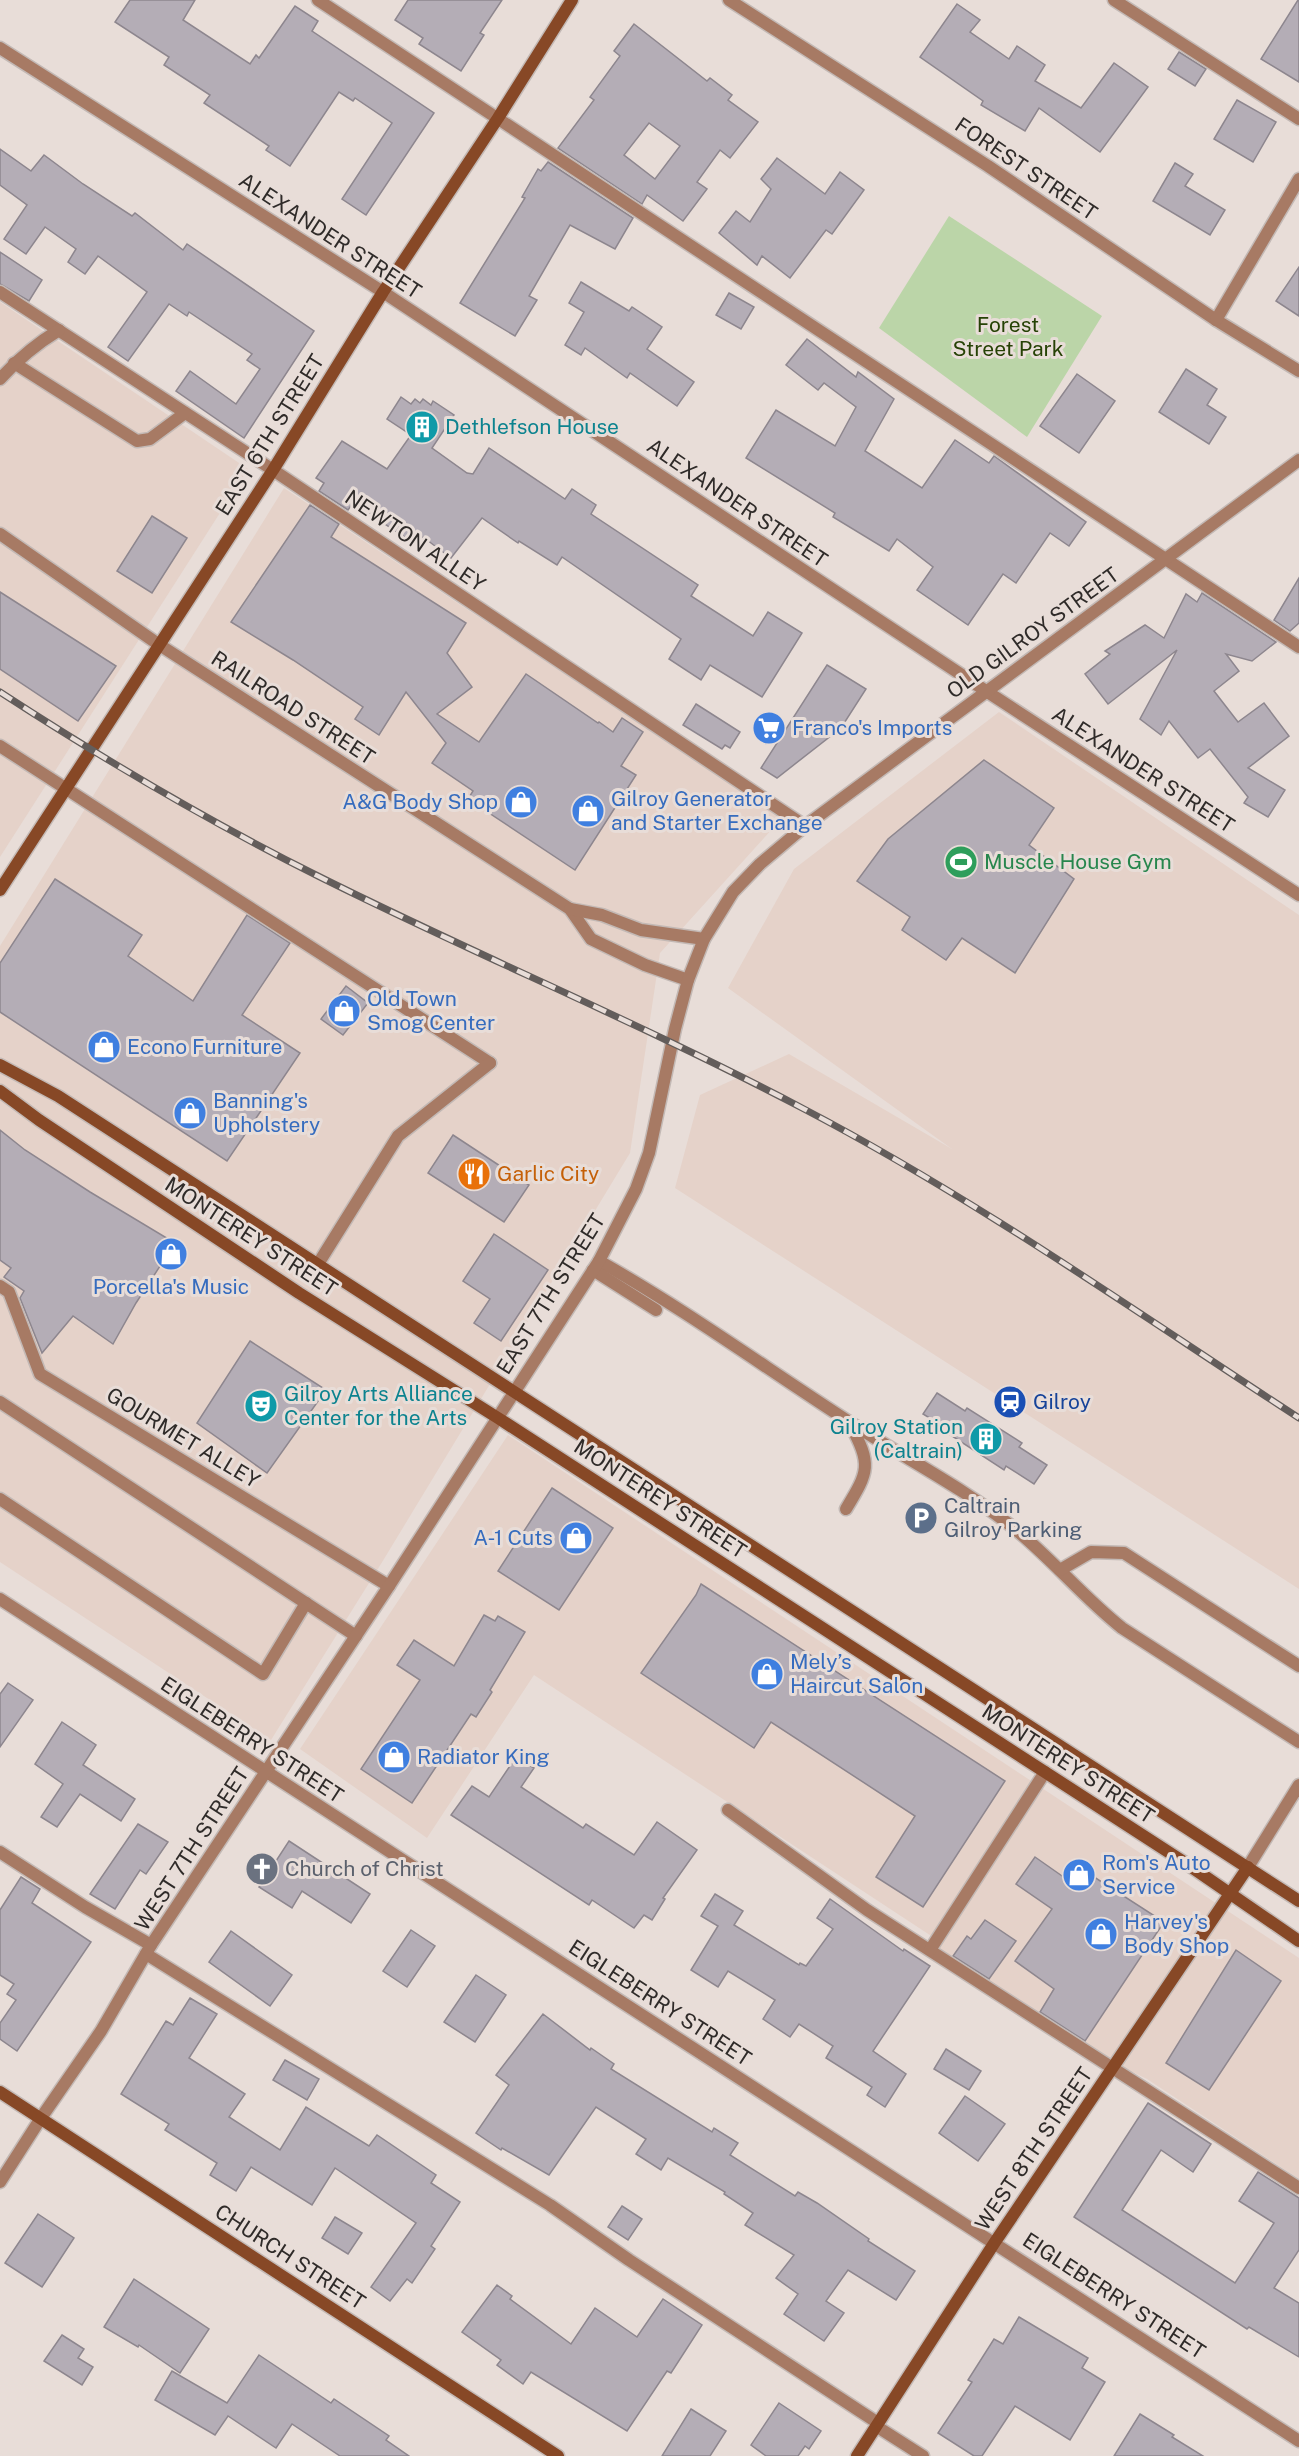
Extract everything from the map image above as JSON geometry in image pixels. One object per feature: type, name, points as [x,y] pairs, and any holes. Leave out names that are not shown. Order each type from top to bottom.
[{"type":"main road","name":"EAST 6TH STREET","points":[[0,890],[273,470],[383,292],[498,118],[572,0]]},
{"type":"main road","name":"MONTEREY STREET","points":[[0,1065],[58,1096],[1299,1901]]},
{"type":"main road","name":"MONTEREY STREET","points":[[0,1090],[39,1120],[299,1293],[498,1418],[1044,1772],[1299,1941]]},
{"type":"main road","name":"WEST 8TH STREET","points":[[857,2456],[995,2242],[1248,1867]]},
{"type":"main road","name":"CHURCH STREET","points":[[0,2092],[558,2456]]},
{"type":"street","points":[[318,0],[1299,647]]},
{"type":"street","name":"FOREST STREET","points":[[729,0],[988,166],[1216,320],[1299,371]]},
{"type":"street","points":[[1114,0],[1299,119]]},
{"type":"street","name":"ALEXANDER STREET","points":[[0,48],[383,292],[1299,895]]},
{"type":"street","points":[[1216,320],[1299,179]]},
{"type":"street","name":"NEWTON ALLEY","points":[[0,292],[273,470],[806,826]]},
{"type":"street","points":[[0,379],[37,343],[59,330]]},
{"type":"street","points":[[14,363],[137,441],[150,439],[185,413]]},
{"type":"street","name":"OLD GILROY STREET","points":[[688,980],[704,939],[733,892],[760,864],[806,826],[986,691],[1167,560],[1299,460]]},
{"type":"street","name":"RAILROAD STREET","points":[[0,534],[158,644],[570,909],[602,915],[640,930],[704,939]]},
{"type":"street","points":[[0,746],[490,1063],[398,1137],[318,1264]]},
{"type":"street","name":"RAILROAD STREET","points":[[570,909],[591,939],[645,965],[688,980]]},
{"type":"street","name":"EAST 7TH STREET","points":[[498,1418],[596,1265],[636,1189],[649,1153],[673,1035],[688,980]]},
{"type":"street","points":[[596,1265],[664,1299],[850,1423],[975,1500],[1016,1530],[1096,1607],[1122,1628],[1299,1742]]},
{"type":"street","points":[[596,1265],[656,1310]]},
{"type":"street","name":"GOURMET ALLEY","points":[[0,1286],[9,1292],[40,1374],[389,1586]]},
{"type":"street","points":[[0,1402],[356,1636]]},
{"type":"street","name":"WEST 7TH STREET","points":[[0,2182],[101,2031],[149,1950],[498,1418]]},
{"type":"street","points":[[846,1509],[865,1478],[864,1449],[850,1423]]},
{"type":"street","points":[[0,1499],[263,1674],[306,1603]]},
{"type":"street","points":[[1060,1570],[1091,1552],[1124,1553],[1299,1666]]},
{"type":"street","name":"EIGLEBERRY STREET","points":[[0,1599],[1299,2441]]},
{"type":"street","points":[[930,1950],[1044,1772]]},
{"type":"street","points":[[1248,1867],[1299,1785]]},
{"type":"street","points":[[728,1810],[867,1910],[1113,2066],[1299,2188]]},
{"type":"street","points":[[0,1852],[149,1950],[550,2205],[923,2456]]},
{"type":"shaded area","points":[[0,302],[248,469],[0,857]]},
{"type":"shaded area","points":[[284,488],[782,818],[660,953],[630,1153],[384,1559],[271,1740],[0,1562],[0,946]]},
{"type":"shaded area","points":[[999,712],[1299,915],[1299,1589],[675,1188],[700,1095],[789,1054],[952,1149],[728,988],[794,869]]},
{"type":"shaded area","points":[[508,1435],[1299,1958],[1299,2179],[1147,2079],[1093,2053],[932,1956],[942,1943],[534,1675],[427,1838],[300,1749]]},
{"type":"green space","name":"Forest Street Park","points":[[949,216],[1102,316],[1027,437],[879,328]]},
{"type":"building","points":[[130,0],[195,0],[183,20],[250,64],[256,55],[259,58],[295,6],[318,21],[312,31],[434,113],[366,215],[342,199],[392,123],[355,98],[353,101],[339,92],[290,166],[266,150],[269,146],[204,103],[210,95],[164,65],[169,57],[115,22]]},
{"type":"building","points":[[408,0],[502,0],[480,33],[484,35],[461,71],[419,44],[423,38],[395,20]]},
{"type":"building","points":[[1299,0],[1299,82],[1261,59]]},
{"type":"building","points":[[957,4],[980,20],[970,32],[1009,59],[1017,46],[1045,65],[1035,81],[1081,108],[1114,63],[1148,87],[1100,152],[1039,108],[1025,131],[981,105],[983,101],[920,57]]},
{"type":"building","points":[[634,24],[707,81],[710,78],[732,95],[728,100],[758,122],[730,158],[720,150],[697,182],[707,189],[683,221],[647,195],[642,204],[558,148],[594,100],[590,97],[620,56],[614,51]],"holes":[[[649,123],[680,146],[655,179],[624,155]]]},
{"type":"building","points":[[1179,52],[1206,69],[1195,86],[1168,69]]},
{"type":"building","points":[[1237,100],[1276,122],[1253,162],[1214,139]]},
{"type":"building","points":[[0,149],[31,171],[44,155],[132,216],[135,213],[183,250],[187,244],[314,331],[244,438],[176,391],[190,371],[236,404],[260,369],[247,360],[252,354],[189,312],[187,316],[169,304],[128,361],[108,347],[147,292],[98,256],[85,274],[68,262],[76,249],[45,227],[26,254],[4,239],[27,205],[0,185]]},
{"type":"building","points":[[777,158],[825,194],[840,172],[864,190],[832,234],[826,230],[790,278],[762,256],[757,265],[719,233],[736,211],[750,222],[771,189],[761,179]]},
{"type":"building","points":[[548,162],[633,218],[615,249],[570,225],[529,296],[537,300],[515,336],[460,303],[525,198],[522,197],[538,169],[541,171]]},
{"type":"building","points":[[1175,163],[1193,174],[1185,186],[1225,210],[1210,235],[1153,201]]},
{"type":"building","points":[[0,252],[42,280],[29,301],[0,284]]},
{"type":"building","points":[[1299,267],[1299,316],[1276,301]]},
{"type":"building","points":[[581,282],[629,311],[632,307],[662,327],[647,349],[694,382],[677,406],[630,373],[627,378],[585,348],[581,355],[565,345],[584,312],[569,303]]},
{"type":"building","points":[[729,293],[754,307],[741,329],[716,315]]},
{"type":"building","points":[[807,339],[856,377],[858,372],[894,399],[865,451],[922,488],[955,440],[989,463],[994,456],[1086,522],[1069,546],[1050,533],[1016,583],[1003,574],[968,625],[917,590],[933,567],[897,539],[889,551],[833,517],[835,513],[746,458],[776,410],[835,446],[856,407],[824,383],[818,390],[786,365]]},
{"type":"building","points":[[1186,369],[1217,389],[1207,405],[1226,417],[1209,444],[1159,412]]},
{"type":"building","points":[[1077,374],[1115,401],[1079,453],[1040,426]]},
{"type":"building","points":[[401,397],[411,404],[415,399],[420,403],[423,399],[431,405],[433,401],[454,415],[432,448],[467,473],[473,474],[489,448],[565,499],[572,489],[596,505],[591,514],[698,585],[691,596],[753,636],[768,612],[802,633],[762,697],[710,665],[701,680],[669,659],[681,639],[562,557],[557,565],[519,541],[518,543],[482,518],[451,558],[423,537],[418,546],[353,503],[348,510],[319,491],[324,483],[316,478],[342,441],[387,469],[411,435],[387,419]]},
{"type":"building","points":[[310,505],[339,524],[331,537],[466,623],[447,653],[472,687],[437,714],[479,742],[526,674],[613,732],[622,718],[643,732],[621,766],[636,775],[575,870],[468,799],[473,791],[432,763],[446,743],[406,692],[379,735],[355,719],[363,707],[231,622]]},
{"type":"building","points":[[152,516],[187,538],[152,593],[117,571]]},
{"type":"building","points":[[1299,578],[1299,623],[1290,631],[1274,620]]},
{"type":"building","points":[[0,592],[116,666],[78,721],[0,669]]},
{"type":"building","points":[[1202,593],[1276,642],[1252,661],[1226,654],[1239,671],[1214,691],[1238,722],[1264,703],[1289,736],[1248,768],[1285,790],[1268,817],[1244,803],[1248,797],[1210,749],[1198,758],[1169,721],[1161,735],[1140,719],[1177,650],[1108,704],[1085,674],[1110,654],[1105,651],[1145,625],[1164,638],[1186,594],[1197,602]]},
{"type":"building","points":[[827,665],[866,689],[841,728],[777,778],[761,768]]},
{"type":"building","points":[[696,704],[740,732],[730,748],[725,745],[722,749],[683,725]]},
{"type":"building","name":"Muscle House Gym","points":[[984,760],[1054,808],[1029,845],[1074,879],[1015,973],[962,938],[946,960],[902,930],[910,917],[857,881],[888,839]]},
{"type":"building","points":[[55,879],[142,935],[128,956],[193,1001],[247,915],[290,943],[242,1015],[300,1053],[227,1161],[0,1012],[0,963]]},
{"type":"building","name":"Old Town Smog Center","points":[[346,986],[368,1003],[343,1035],[321,1019]]},
{"type":"building","points":[[0,1130],[25,1150],[90,1192],[175,1243],[136,1303],[113,1344],[73,1316],[42,1353],[20,1298],[24,1291],[4,1277],[11,1268],[0,1260]]},
{"type":"building","points":[[453,1135],[529,1185],[504,1222],[428,1173]]},
{"type":"building","points":[[494,1234],[548,1270],[501,1341],[474,1323],[490,1299],[463,1281]]},
{"type":"building","name":"Gilroy Arts Alliance Center for the Arts","points":[[250,1341],[326,1390],[267,1473],[197,1423]]},
{"type":"building","name":"Gilroy Station (Caltrain)","points":[[937,1393],[965,1411],[967,1408],[1022,1443],[1019,1447],[1047,1465],[1034,1484],[1006,1466],[1004,1470],[949,1434],[951,1431],[923,1414]]},
{"type":"building","points":[[552,1488],[613,1528],[559,1610],[498,1571]]},
{"type":"building","points":[[701,1584],[1005,1781],[923,1907],[876,1877],[915,1816],[771,1722],[754,1748],[641,1673],[696,1595]]},
{"type":"building","points":[[484,1615],[495,1621],[498,1616],[525,1632],[476,1717],[471,1714],[412,1803],[361,1769],[420,1680],[397,1665],[414,1640],[454,1666]]},
{"type":"building","points":[[8,1683],[33,1700],[0,1747],[0,1694]]},
{"type":"building","points":[[62,1722],[96,1745],[83,1765],[135,1799],[121,1821],[80,1794],[57,1827],[41,1817],[63,1784],[35,1764]]},
{"type":"building","points":[[516,1757],[534,1768],[521,1787],[583,1828],[586,1824],[634,1855],[657,1822],[697,1850],[663,1898],[665,1899],[652,1920],[644,1915],[634,1928],[592,1900],[589,1905],[451,1815],[472,1786],[489,1797]]},
{"type":"building","points":[[138,1824],[168,1842],[146,1874],[140,1870],[115,1909],[90,1894]]},
{"type":"building","points":[[289,1841],[370,1894],[351,1923],[302,1891],[292,1908],[259,1887]]},
{"type":"building","points":[[1035,1857],[1065,1878],[1074,1864],[1164,1922],[1085,2041],[1040,2012],[1054,1989],[1015,1961],[1052,1909],[1016,1884]]},
{"type":"building","points":[[21,1877],[40,1889],[32,1903],[91,1942],[17,2051],[0,2039],[0,2023],[16,2000],[7,1994],[14,1984],[0,1975],[0,1910]]},
{"type":"building","points":[[715,1894],[743,1911],[734,1925],[799,1965],[800,1963],[806,1966],[833,1929],[817,1918],[830,1899],[903,1951],[904,1949],[930,1966],[873,2051],[906,2074],[885,2107],[867,2095],[872,2087],[826,2058],[833,2046],[799,2024],[790,2037],[763,2019],[775,2000],[728,1971],[718,1987],[691,1970],[718,1926],[701,1916]]},
{"type":"building","points":[[985,1920],[1016,1941],[989,1979],[953,1956],[967,1936],[971,1939]]},
{"type":"building","points":[[411,1930],[435,1946],[407,1987],[383,1971]]},
{"type":"building","points":[[231,1931],[292,1975],[270,2006],[209,1962]]},
{"type":"building","points":[[1236,1950],[1281,1981],[1209,2090],[1166,2063]]},
{"type":"building","points":[[476,1975],[506,1995],[475,2042],[444,2022]]},
{"type":"building","points":[[190,1998],[217,2014],[189,2058],[245,2094],[229,2117],[280,2150],[306,2107],[369,2146],[377,2135],[436,2175],[431,2183],[460,2202],[431,2246],[435,2249],[412,2283],[407,2279],[390,2301],[371,2287],[416,2223],[335,2168],[312,2205],[251,2167],[236,2191],[210,2175],[217,2163],[165,2130],[169,2124],[121,2094],[166,2021],[173,2025]]},
{"type":"building","points":[[543,2014],[590,2050],[591,2048],[614,2064],[611,2069],[712,2132],[714,2128],[738,2143],[730,2155],[795,2196],[798,2192],[817,2203],[869,2239],[868,2241],[915,2271],[896,2300],[848,2270],[826,2301],[844,2313],[824,2341],[784,2314],[798,2294],[776,2278],[794,2255],[745,2225],[753,2213],[724,2194],[725,2192],[668,2158],[661,2170],[636,2154],[646,2139],[596,2107],[549,2175],[502,2148],[501,2150],[476,2133],[509,2085],[496,2075]]},
{"type":"building","points":[[946,2049],[981,2071],[969,2090],[934,2069]]},
{"type":"building","points":[[285,2060],[319,2079],[307,2100],[273,2080]]},
{"type":"building","points":[[965,2096],[1005,2124],[978,2161],[939,2133]]},
{"type":"building","points":[[1148,2103],[1211,2144],[1193,2172],[1161,2150],[1122,2210],[1235,2283],[1274,2223],[1239,2201],[1258,2172],[1299,2198],[1299,2250],[1274,2288],[1299,2303],[1299,2357],[1249,2327],[1247,2329],[1074,2217]]},
{"type":"building","points":[[622,2206],[642,2219],[628,2240],[608,2227]]},
{"type":"building","points":[[38,2214],[74,2238],[42,2287],[5,2263]]},
{"type":"building","points":[[335,2217],[362,2233],[348,2254],[322,2238]]},
{"type":"building","points":[[134,2279],[209,2329],[180,2373],[139,2345],[138,2347],[104,2327]]},
{"type":"building","points":[[497,2285],[512,2296],[510,2299],[571,2344],[595,2308],[637,2337],[663,2299],[702,2325],[671,2373],[667,2371],[627,2431],[531,2372],[523,2384],[497,2365],[501,2360],[462,2332]]},
{"type":"building","points":[[1019,2317],[1088,2358],[1082,2368],[1105,2382],[1070,2440],[1015,2406],[982,2456],[974,2456],[938,2433],[972,2382],[968,2380],[994,2339],[1003,2344]]},
{"type":"building","points":[[62,2335],[84,2349],[78,2358],[93,2367],[82,2385],[44,2361]]},
{"type":"building","points":[[259,2355],[331,2403],[334,2399],[389,2436],[386,2440],[409,2456],[340,2456],[292,2424],[276,2448],[228,2416],[215,2435],[155,2400],[172,2371],[227,2403]]},
{"type":"building","points":[[779,2403],[821,2431],[809,2449],[805,2446],[798,2456],[766,2456],[751,2445]]},
{"type":"building","points":[[691,2409],[726,2431],[710,2456],[662,2456]]},
{"type":"building","points":[[1140,2414],[1174,2435],[1172,2437],[1203,2456],[1114,2456]]},
{"type":"railway","points":[[0,692],[156,788],[277,855],[378,906],[683,1048],[868,1144],[993,1218],[1299,1418]]},
{"type":"place","name":"Dethlefson House","points":[[422,427]]},
{"type":"place","name":"Franco's Imports","points":[[769,728]]},
{"type":"place","name":"A&G Body Shop","points":[[521,802]]},
{"type":"place","name":"Gilroy Generator and Starter Exchange","points":[[588,811]]},
{"type":"place","name":"Muscle House Gym","points":[[961,862]]},
{"type":"place","name":"Old Town Smog Center","points":[[344,1011]]},
{"type":"place","name":"Econo Furniture","points":[[104,1047]]},
{"type":"place","name":"Banning's Upholstery","points":[[190,1113]]},
{"type":"place","name":"Garlic City","points":[[474,1174]]},
{"type":"place","name":"Porcella's Music","points":[[171,1254]]},
{"type":"place","name":"Gilroy","points":[[1010,1402]]},
{"type":"place","name":"Gilroy Arts Alliance Center for the Arts","points":[[261,1406]]},
{"type":"place","name":"Gilroy Station (Caltrain)","points":[[986,1439]]},
{"type":"place","name":"Caltrain Gilroy Parking","points":[[921,1518]]},
{"type":"place","name":"A-1 Cuts","points":[[576,1538]]},
{"type":"place","name":"Mely’s Haircut Salon","points":[[767,1674]]},
{"type":"place","name":"Radiator King","points":[[394,1757]]},
{"type":"place","name":"Church of Christ","points":[[262,1869]]},
{"type":"place","name":"Rom's Auto Service","points":[[1079,1875]]},
{"type":"place","name":"Harvey's Body Shop","points":[[1101,1934]]}]
